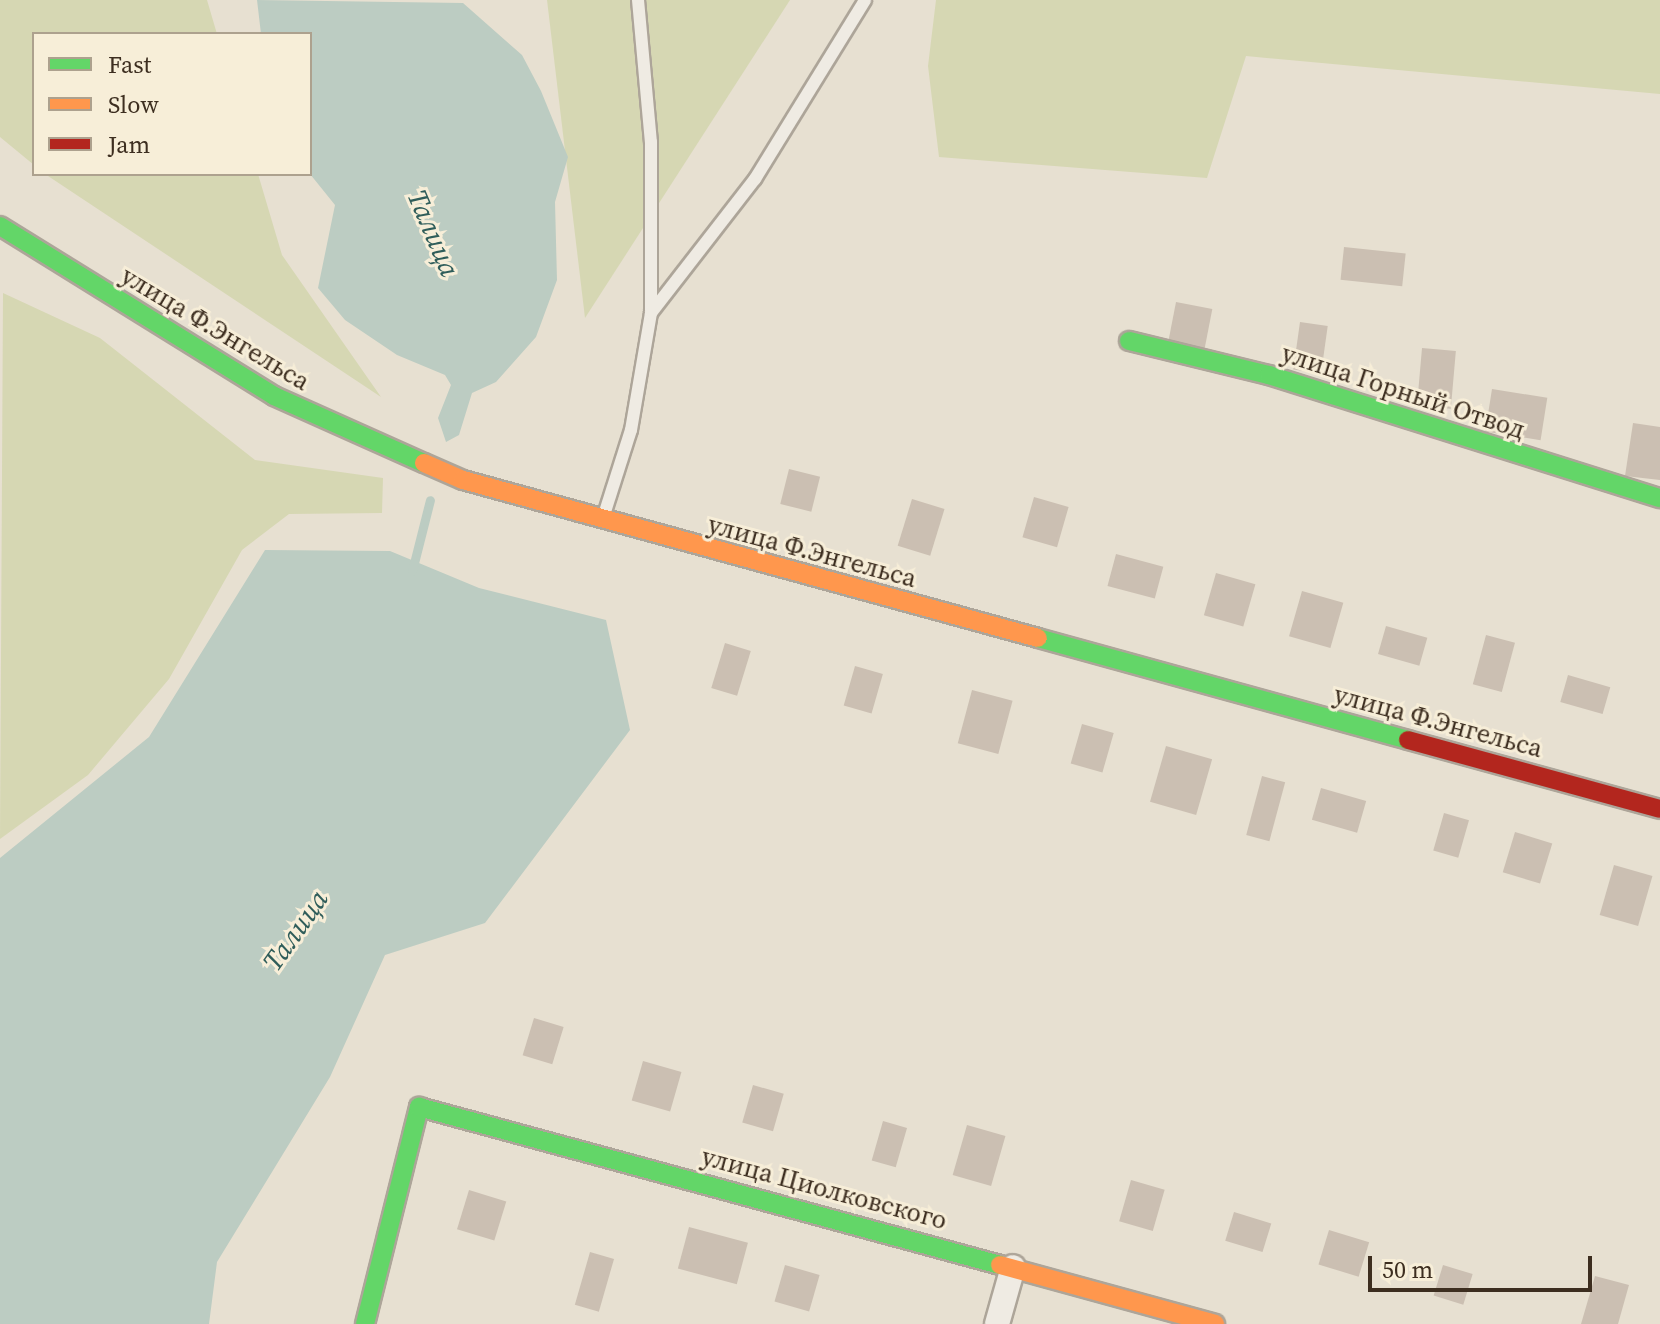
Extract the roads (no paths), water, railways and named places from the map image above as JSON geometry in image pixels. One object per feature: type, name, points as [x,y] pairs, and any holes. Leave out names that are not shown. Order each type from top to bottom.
[{"type":"street","name":"улица Ф.Энгельса","points":[[0,226],[191,348],[348,435],[463,480],[601,522],[1660,809]]},
{"type":"street","name":"улица Горный Отвод","points":[[1129,341],[1269,375],[1660,498]]},
{"type":"street","name":"улица Циолковского","points":[[365,1324],[419,1107],[1215,1324]]},
{"type":"street","points":[[997,1324],[1013,1267]]},
{"type":"lane","points":[[601,522],[631,430],[651,313],[651,156],[638,0]]},
{"type":"lane","points":[[651,313],[755,179],[865,0]]},
{"type":"water","points":[[257,0],[463,3],[522,55],[541,91],[568,157],[555,202],[557,280],[536,337],[496,382],[472,393],[459,435],[446,442],[438,418],[451,385],[445,375],[397,355],[345,320],[318,288],[335,205],[312,176],[312,32],[261,32]]},
{"type":"water","points":[[265,550],[390,551],[479,588],[606,620],[630,730],[485,923],[385,955],[330,1077],[217,1262],[209,1324],[0,1324],[0,858],[149,737]]},
{"type":"waterway","name":"Талица","points":[[412,571],[430,500]]}]
